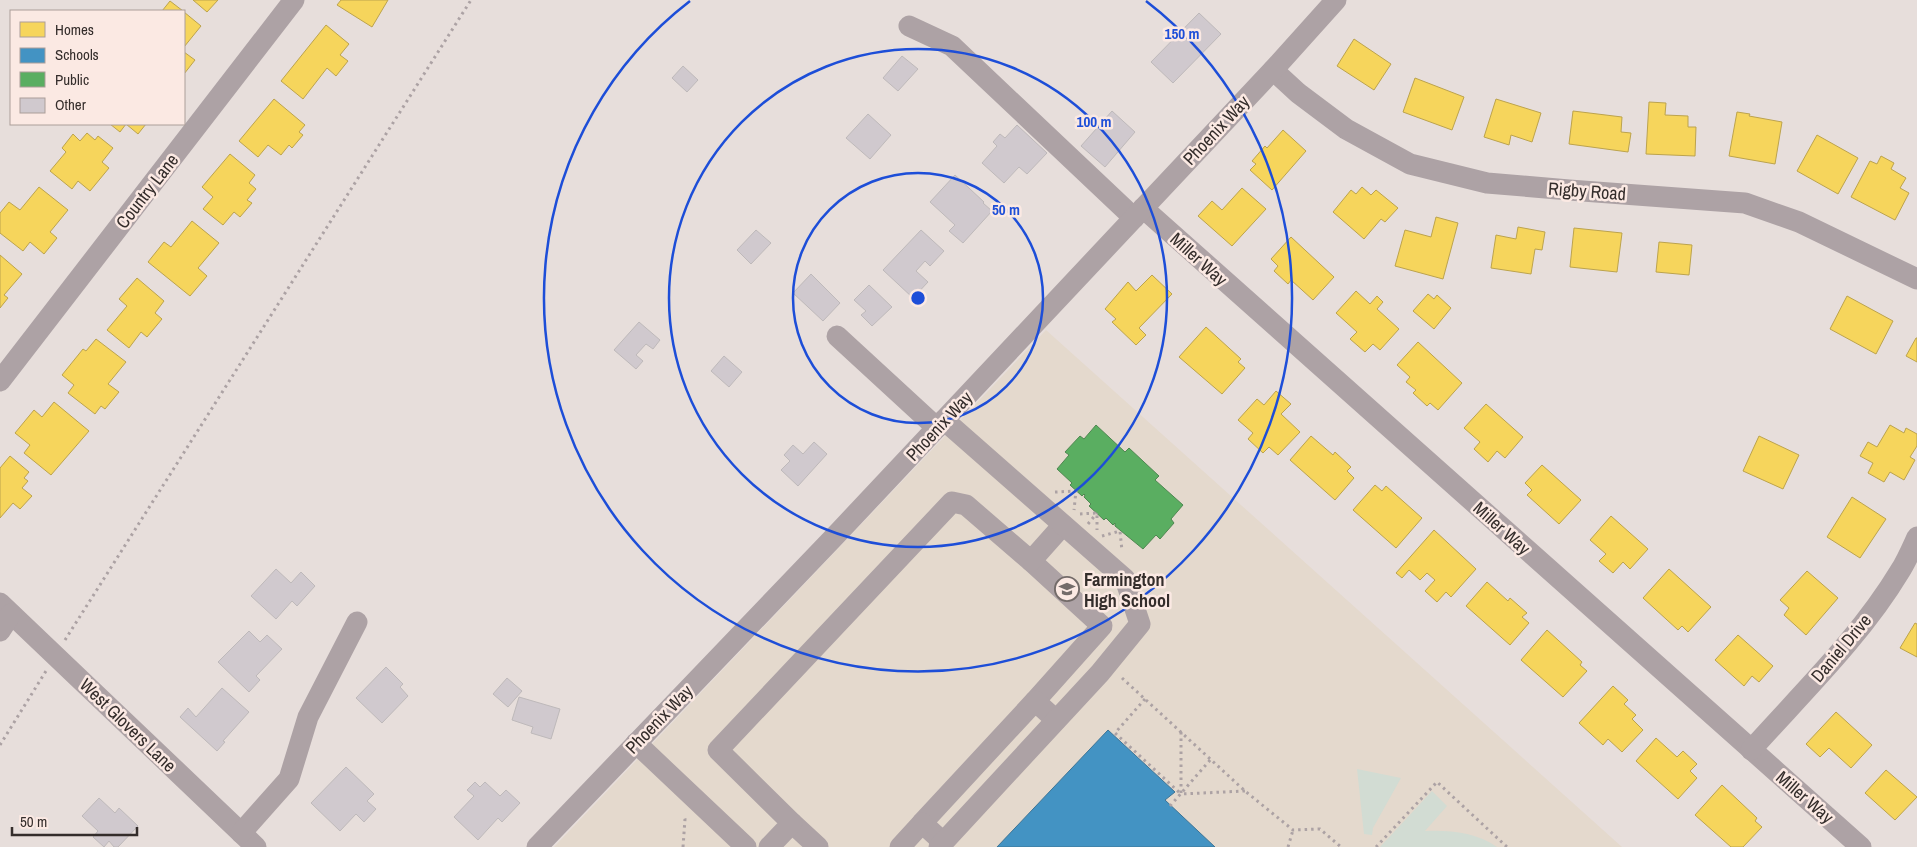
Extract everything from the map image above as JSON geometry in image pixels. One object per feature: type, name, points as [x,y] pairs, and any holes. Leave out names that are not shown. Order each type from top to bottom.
[{"type":"street","name":"Country Lane","points":[[0,381],[294,0]]},
{"type":"street","name":"Phoenix Way","points":[[536,847],[941,424],[1273,70],[1336,0]]},
{"type":"street","name":"Miller Way","points":[[909,26],[952,46],[1138,213],[1861,847]]},
{"type":"street","name":"Rigby Road","points":[[1273,70],[1298,94],[1346,129],[1410,164],[1487,182],[1745,203],[1799,222],[1917,279]]},
{"type":"street","points":[[837,336],[1125,579],[1140,624],[1100,673],[941,845],[922,823]]},
{"type":"street","points":[[818,847],[718,750],[952,502],[966,505],[1102,626],[900,847]]},
{"type":"street","points":[[1031,561],[1063,525]]},
{"type":"street","name":"Daniel Drive","points":[[1751,750],[1849,640],[1878,604],[1901,570],[1911,564],[1917,537]]},
{"type":"street","name":"West Glovers Lane","points":[[4,616],[56,656],[256,847]]},
{"type":"street","points":[[241,832],[289,779],[308,717],[357,622]]},
{"type":"street","points":[[1035,701],[1056,720]]},
{"type":"street","points":[[636,743],[746,847]]},
{"type":"street","points":[[769,847],[792,823]]},
{"type":"path","points":[[0,744],[471,0]]},
{"type":"path","points":[[1049,493],[1076,490],[1073,514],[1097,513]]},
{"type":"path","points":[[1086,526],[1097,513]]},
{"type":"path","points":[[1097,513],[1098,537],[1120,531],[1122,559]]},
{"type":"path","points":[[1122,678],[1245,791],[1293,830],[1320,829],[1341,847]]},
{"type":"path","points":[[1145,699],[1115,733],[1181,794],[1245,791]]},
{"type":"path","points":[[1181,732],[1181,794]]},
{"type":"path","points":[[1170,806],[1211,759]]},
{"type":"path","points":[[1376,847],[1438,782],[1507,847]]},
{"type":"path","points":[[682,812],[686,819],[683,847]]},
{"type":"path","points":[[1288,847],[1293,830]]},
{"type":"shaded area","name":"Farmington High School","points":[[1046,330],[1622,847],[554,847]]},
{"type":"shaded area","points":[[1357,769],[1401,778],[1373,828],[1372,835],[1364,834]]},
{"type":"shaded area","points":[[1432,791],[1447,806],[1425,831],[1443,831],[1471,835],[1497,847],[1380,847]]},
{"type":"building: Homes","points":[[193,0],[218,0],[207,12]]},
{"type":"building: Homes","points":[[341,0],[388,0],[372,27],[337,5]]},
{"type":"building: Homes","points":[[170,1],[182,10],[163,10]]},
{"type":"building: Homes","points":[[185,13],[201,26],[185,46]]},
{"type":"building: Homes","points":[[326,25],[349,44],[340,55],[348,61],[336,76],[327,68],[303,99],[281,81]]},
{"type":"building: Homes","points":[[1354,39],[1391,64],[1374,90],[1337,66]]},
{"type":"building: Homes","points":[[185,53],[195,60],[185,73]]},
{"type":"building: Homes","points":[[1415,78],[1464,97],[1452,130],[1403,112]]},
{"type":"building: Homes","points":[[274,99],[305,125],[299,132],[303,135],[292,148],[289,145],[281,155],[268,145],[258,157],[239,141]]},
{"type":"building: Homes","points":[[1496,99],[1541,113],[1532,142],[1511,135],[1509,145],[1484,137]]},
{"type":"building: Homes","points":[[1649,102],[1666,103],[1665,115],[1688,116],[1688,127],[1696,127],[1695,156],[1646,154]]},
{"type":"building: Homes","points":[[1573,111],[1622,117],[1621,132],[1631,133],[1628,152],[1569,144]]},
{"type":"building: Homes","points":[[1737,112],[1782,122],[1775,164],[1729,156]]},
{"type":"building: Homes","points":[[111,125],[125,125],[120,132]]},
{"type":"building: Homes","points":[[127,125],[145,125],[138,134]]},
{"type":"building: Homes","points":[[1283,130],[1306,151],[1272,190],[1250,170],[1256,164],[1252,161]]},
{"type":"building: Homes","points":[[87,133],[95,140],[98,136],[113,148],[102,162],[109,168],[90,191],[78,181],[72,189],[50,171],[66,152],[62,148],[73,134],[80,141]]},
{"type":"building: Homes","points":[[1817,135],[1858,158],[1838,194],[1797,171]]},
{"type":"building: Homes","points":[[230,154],[255,175],[249,183],[256,189],[247,200],[252,203],[240,217],[234,212],[223,225],[203,209],[213,197],[202,187]]},
{"type":"building: Homes","points":[[1881,156],[1894,163],[1891,169],[1906,178],[1900,188],[1909,193],[1895,220],[1851,197],[1870,161],[1877,164]]},
{"type":"building: Homes","points":[[39,187],[68,210],[50,232],[57,238],[44,254],[30,242],[23,251],[0,233],[0,213],[9,202],[20,210]]},
{"type":"building: Homes","points":[[1362,187],[1371,195],[1376,190],[1398,208],[1385,222],[1381,219],[1364,239],[1333,212],[1351,190],[1356,194]]},
{"type":"building: Homes","points":[[1242,188],[1266,209],[1232,246],[1198,216],[1212,201],[1222,210]]},
{"type":"building: Homes","points":[[1436,217],[1458,223],[1443,279],[1395,266],[1405,230],[1431,237]]},
{"type":"building: Homes","points":[[192,221],[219,243],[198,268],[207,276],[190,296],[148,262],[164,242],[171,247]]},
{"type":"building: Homes","points":[[1518,227],[1545,232],[1542,250],[1535,249],[1531,274],[1491,268],[1496,235],[1516,239]]},
{"type":"building: Homes","points":[[1574,228],[1622,233],[1617,272],[1570,267]]},
{"type":"building: Homes","points":[[1291,237],[1334,277],[1313,300],[1291,280],[1288,284],[1274,271],[1278,266],[1271,259]]},
{"type":"building: Homes","points":[[1659,242],[1692,245],[1689,275],[1656,272]]},
{"type":"building: Homes","points":[[0,255],[22,274],[4,295],[8,298],[0,308]]},
{"type":"building: Homes","points":[[1152,275],[1172,294],[1139,328],[1146,335],[1136,345],[1112,322],[1116,319],[1105,309],[1128,282],[1136,291]]},
{"type":"building: Homes","points":[[137,278],[164,301],[155,313],[162,319],[147,337],[141,332],[129,348],[107,330],[127,306],[119,299]]},
{"type":"building: Homes","points":[[1356,291],[1370,304],[1377,296],[1383,302],[1377,309],[1399,329],[1380,350],[1373,344],[1365,352],[1350,339],[1357,332],[1336,313]]},
{"type":"building: Homes","points":[[1428,294],[1434,299],[1437,295],[1451,308],[1434,329],[1413,311]]},
{"type":"building: Homes","points":[[1847,296],[1893,321],[1876,354],[1830,329]]},
{"type":"building: Homes","points":[[1206,327],[1241,359],[1238,362],[1245,368],[1222,394],[1179,357]]},
{"type":"building: Homes","points":[[1917,338],[1917,362],[1906,356]]},
{"type":"building: Homes","points":[[96,339],[126,362],[108,384],[119,392],[105,409],[101,406],[95,414],[68,393],[74,385],[62,375],[83,349],[86,351]]},
{"type":"building: Homes","points":[[1418,342],[1462,383],[1438,410],[1430,403],[1427,406],[1413,393],[1416,390],[1406,382],[1410,377],[1397,365]]},
{"type":"building: Homes","points":[[1276,391],[1291,404],[1281,414],[1300,432],[1278,455],[1269,447],[1263,453],[1248,439],[1253,433],[1238,420],[1257,399],[1264,405]]},
{"type":"building: Homes","points":[[54,402],[89,431],[51,475],[24,453],[30,445],[15,433],[34,410],[42,417]]},
{"type":"building: Homes","points":[[1486,404],[1523,437],[1505,458],[1497,451],[1488,462],[1474,449],[1480,442],[1464,428]]},
{"type":"building: Homes","points":[[1890,425],[1904,433],[1906,428],[1917,434],[1917,446],[1910,457],[1915,460],[1904,480],[1890,472],[1884,482],[1868,473],[1873,463],[1860,456],[1868,442],[1877,447]]},
{"type":"building: Homes","points":[[1311,436],[1333,455],[1335,452],[1351,467],[1347,471],[1354,478],[1335,500],[1290,460]]},
{"type":"building: Homes","points":[[1759,436],[1799,455],[1783,489],[1743,471]]},
{"type":"building: Homes","points":[[10,456],[29,472],[24,478],[28,481],[22,488],[32,496],[20,509],[13,503],[0,518],[0,468]]},
{"type":"building: Homes","points":[[1542,465],[1581,500],[1559,524],[1527,495],[1532,490],[1525,483]]},
{"type":"building: Homes","points":[[1375,485],[1382,491],[1386,486],[1422,518],[1396,548],[1353,510]]},
{"type":"building: Homes","points":[[1852,497],[1886,519],[1860,558],[1827,537]]},
{"type":"building: Homes","points":[[1611,516],[1648,549],[1630,569],[1623,562],[1613,573],[1599,561],[1606,554],[1590,540]]},
{"type":"building: Homes","points":[[1434,530],[1476,569],[1451,597],[1446,592],[1437,602],[1425,591],[1435,580],[1427,573],[1420,580],[1409,570],[1402,578],[1396,573]]},
{"type":"building: Homes","points":[[1669,569],[1711,607],[1688,632],[1682,626],[1678,630],[1643,598]]},
{"type":"building: Homes","points":[[1807,571],[1838,598],[1806,635],[1784,615],[1789,608],[1780,600]]},
{"type":"building: Homes","points":[[1487,582],[1508,601],[1510,598],[1527,613],[1522,617],[1529,623],[1510,645],[1466,606]]},
{"type":"building: Homes","points":[[1915,623],[1917,624],[1917,657],[1900,648]]},
{"type":"building: Homes","points":[[1547,630],[1582,662],[1580,665],[1587,671],[1563,697],[1521,660]]},
{"type":"building: Homes","points":[[1738,635],[1773,666],[1759,682],[1752,676],[1744,686],[1715,660]]},
{"type":"building: Homes","points":[[1613,686],[1628,700],[1624,704],[1636,715],[1632,719],[1643,730],[1622,752],[1608,739],[1603,745],[1579,723]]},
{"type":"building: Homes","points":[[1836,712],[1872,745],[1851,768],[1829,748],[1820,757],[1806,744]]},
{"type":"building: Homes","points":[[1656,738],[1677,757],[1683,751],[1697,764],[1690,771],[1697,778],[1678,799],[1636,761]]},
{"type":"building: Homes","points":[[1886,770],[1917,797],[1895,820],[1865,793]]},
{"type":"building: Homes","points":[[1722,785],[1757,818],[1755,821],[1762,827],[1743,847],[1731,847],[1695,815]]},
{"type":"building: Schools","points":[[1108,730],[1175,792],[1165,800],[1215,847],[997,847]]},
{"type":"building: Public","points":[[1096,425],[1125,452],[1129,448],[1159,476],[1155,480],[1183,505],[1171,519],[1174,523],[1160,539],[1156,535],[1143,549],[1115,526],[1115,523],[1113,525],[1106,518],[1104,520],[1089,506],[1091,504],[1084,497],[1085,495],[1082,496],[1070,485],[1072,483],[1057,469],[1069,455],[1065,452],[1080,436],[1084,439]]},
{"type":"building: Other","points":[[1199,13],[1221,34],[1173,83],[1151,62]]},
{"type":"building: Other","points":[[902,56],[918,69],[898,91],[883,78]]},
{"type":"building: Other","points":[[683,66],[698,80],[687,92],[672,78]]},
{"type":"building: Other","points":[[1112,111],[1135,132],[1105,167],[1081,146]]},
{"type":"building: Other","points":[[868,114],[891,135],[870,159],[846,138]]},
{"type":"building: Other","points":[[1017,125],[1047,153],[1027,174],[1019,167],[1004,183],[982,163],[997,146],[993,142],[1000,134],[1005,138]]},
{"type":"building: Other","points":[[955,175],[992,211],[963,243],[949,231],[955,225],[930,202]]},
{"type":"building: Other","points":[[756,230],[771,243],[751,264],[737,250]]},
{"type":"building: Other","points":[[921,230],[944,251],[930,266],[925,261],[916,271],[928,282],[913,298],[883,270]]},
{"type":"building: Other","points":[[811,274],[840,303],[823,321],[793,293]]},
{"type":"building: Other","points":[[869,285],[892,307],[872,326],[861,315],[866,311],[854,300]]},
{"type":"building: Other","points":[[639,322],[660,340],[653,349],[646,344],[636,355],[643,361],[636,369],[614,350]]},
{"type":"building: Other","points":[[724,356],[742,372],[729,387],[711,371]]},
{"type":"building: Other","points":[[814,442],[827,454],[798,486],[781,470],[790,461],[784,455],[793,445],[803,454]]},
{"type":"building: Other","points":[[276,569],[291,583],[301,572],[315,586],[297,606],[292,601],[276,619],[251,596]]},
{"type":"building: Other","points":[[249,631],[260,642],[267,635],[282,649],[256,676],[260,680],[249,692],[218,662]]},
{"type":"building: Other","points":[[386,667],[403,684],[400,687],[408,696],[382,723],[356,698]]},
{"type":"building: Other","points":[[507,678],[522,691],[508,707],[493,694]]},
{"type":"building: Other","points":[[222,688],[249,712],[223,741],[225,742],[217,751],[180,717],[188,708],[196,717]]},
{"type":"building: Other","points":[[519,697],[560,709],[551,739],[531,733],[533,727],[512,720]]},
{"type":"building: Other","points":[[346,767],[374,794],[367,801],[376,809],[364,822],[356,814],[340,831],[311,803]]},
{"type":"building: Other","points":[[475,782],[480,787],[485,782],[500,796],[506,790],[520,803],[502,822],[498,818],[478,840],[454,817],[474,796],[467,790]]},
{"type":"building: Other","points":[[99,798],[115,813],[119,808],[138,826],[118,847],[114,847],[109,841],[104,847],[93,837],[98,831],[82,816]]},
{"type":"place","name":"Farmington High School","points":[[1067,589]]}]
